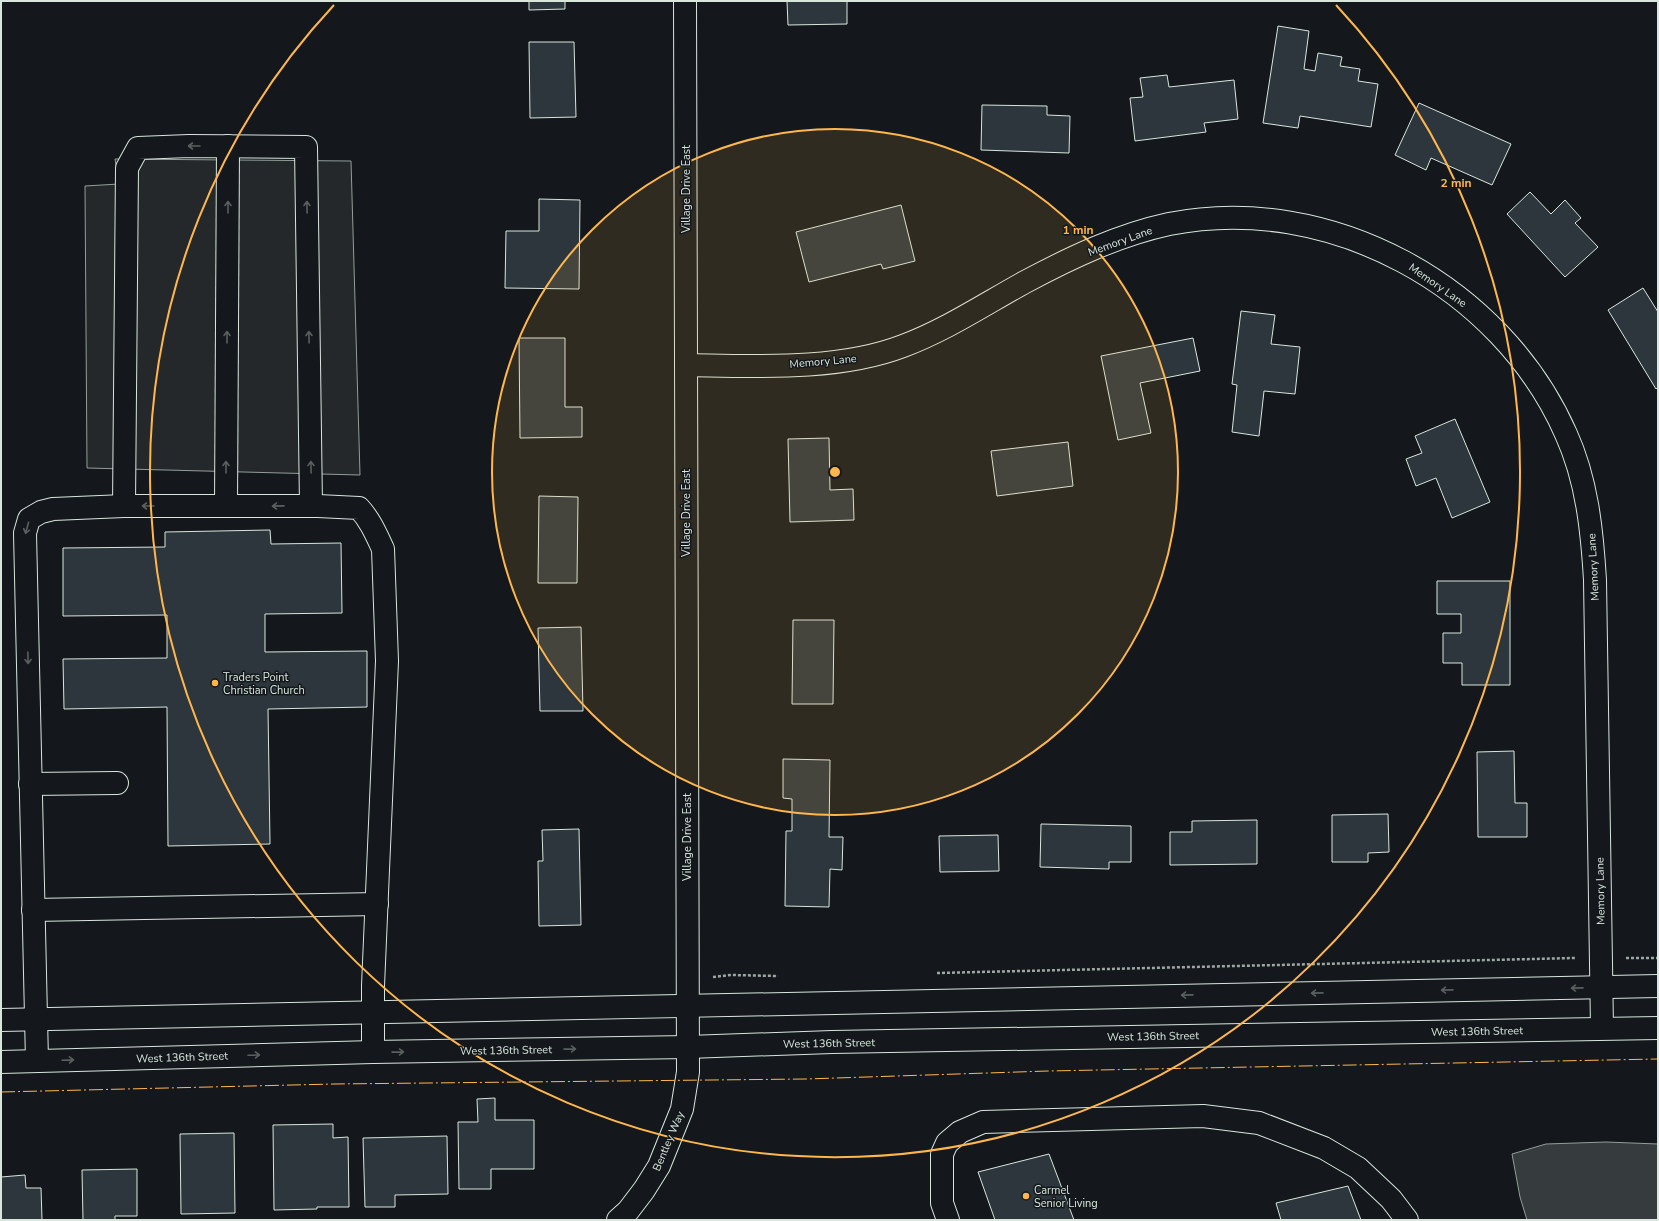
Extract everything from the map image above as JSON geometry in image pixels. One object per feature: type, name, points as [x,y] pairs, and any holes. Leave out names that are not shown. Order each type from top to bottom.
[{"type":"street","name":"Village Drive East","points":[[685,1],[688,1026]]},
{"type":"street","points":[[124,506],[127,168],[138,148],[228,146],[306,147],[311,506]]},
{"type":"street","points":[[226,506],[228,146]]},
{"type":"street","name":"Memory Lane","points":[[686,365],[800,365],[834,362],[870,356],[901,347],[930,335],[1027,281],[1102,245],[1169,224],[1203,219],[1238,218],[1272,220],[1308,226],[1348,237],[1386,252],[1415,267],[1437,282],[1480,315],[1519,357],[1537,381],[1567,435],[1578,463],[1586,499],[1593,539],[1595,580],[1602,1028]]},
{"type":"street","points":[[37,1061],[25,533],[29,519],[41,512],[53,509],[124,506],[311,506],[359,508],[367,518],[383,549],[387,661],[372,1012],[372,1052]]},
{"type":"street","points":[[30,784],[117,783]]},
{"type":"street","points":[[33,910],[377,904]]},
{"type":"street","name":"West 136th Street","points":[[1,1062],[372,1052],[688,1026],[1602,987],[1658,986]]},
{"type":"street","name":"West 136th Street","points":[[1,1020],[372,1012],[688,1026],[840,1042],[1658,1028]]},
{"type":"street","name":"Bentley Way","points":[[618,1220],[628,1211],[644,1190],[659,1166],[682,1109],[687,1078],[688,1026]]},
{"type":"street","points":[[948,1220],[942,1203],[942,1154],[947,1143],[960,1132],[983,1122],[1203,1116],[1259,1123],[1324,1148],[1358,1168],[1391,1199],[1406,1220]]},
{"type":"shaded area","points":[[115,159],[351,161],[360,475],[87,468],[85,186],[119,184]]},
{"type":"shaded area","points":[[1606,1142],[1658,1144],[1658,1220],[1527,1220],[1520,1197],[1512,1154],[1546,1144]]},
{"type":"building","points":[[529,1],[565,1],[565,9],[529,10]]},
{"type":"building","points":[[787,1],[847,1],[847,24],[788,25]]},
{"type":"building","points":[[1278,26],[1309,31],[1304,69],[1315,71],[1318,53],[1342,57],[1340,66],[1360,69],[1358,81],[1378,84],[1371,127],[1300,116],[1298,128],[1263,123]]},
{"type":"building","points":[[529,42],[574,42],[576,117],[530,118]]},
{"type":"building","points":[[1167,75],[1169,87],[1234,80],[1238,119],[1204,123],[1206,132],[1135,141],[1130,98],[1143,97],[1140,78]]},
{"type":"building","points":[[1419,103],[1511,144],[1492,185],[1431,158],[1426,170],[1395,155]]},
{"type":"building","points":[[982,105],[1047,106],[1047,115],[1070,116],[1069,153],[981,150]]},
{"type":"building","points":[[1530,192],[1551,214],[1565,200],[1581,218],[1575,223],[1598,247],[1565,277],[1507,214]]},
{"type":"building","points":[[539,199],[580,200],[579,289],[505,288],[506,231],[539,231]]},
{"type":"building","points":[[901,205],[915,261],[883,269],[881,264],[809,282],[796,232]]},
{"type":"building","points":[[1643,288],[1658,312],[1658,387],[1656,389],[1608,310]]},
{"type":"building","points":[[1241,311],[1275,315],[1271,344],[1300,347],[1295,394],[1264,391],[1259,436],[1232,432],[1237,385],[1232,384]]},
{"type":"building","points":[[519,338],[565,338],[565,407],[582,407],[582,437],[520,438]]},
{"type":"building","points":[[1193,338],[1200,371],[1140,383],[1151,433],[1118,440],[1101,356]]},
{"type":"building","points":[[1455,419],[1490,502],[1452,518],[1436,478],[1416,486],[1406,459],[1422,453],[1415,436]]},
{"type":"building","points":[[829,438],[830,490],[853,489],[854,520],[790,522],[788,439]]},
{"type":"building","points":[[1068,442],[1073,486],[997,496],[991,451]]},
{"type":"building","points":[[539,496],[578,497],[577,583],[538,583]]},
{"type":"building","name":"Traders Point Christian Church","points":[[270,530],[271,544],[341,543],[342,613],[265,614],[265,652],[367,651],[367,707],[268,709],[270,844],[168,846],[167,707],[64,709],[63,659],[167,658],[167,615],[63,616],[63,548],[165,547],[165,532]]},
{"type":"building","points":[[1437,581],[1510,581],[1510,685],[1462,685],[1462,663],[1443,663],[1443,633],[1461,633],[1461,614],[1437,614]]},
{"type":"building","points":[[793,620],[834,620],[833,704],[792,704]]},
{"type":"building","points":[[581,627],[583,711],[540,711],[538,628]]},
{"type":"building","points":[[1514,751],[1515,803],[1527,803],[1527,837],[1478,837],[1477,752]]},
{"type":"building","points":[[783,759],[830,760],[829,837],[843,837],[842,870],[830,869],[829,907],[785,906],[786,831],[792,831],[792,799],[783,798]]},
{"type":"building","points":[[1388,814],[1389,852],[1368,853],[1368,862],[1332,862],[1332,815]]},
{"type":"building","points":[[1257,820],[1257,864],[1170,865],[1170,832],[1192,832],[1192,821]]},
{"type":"building","points":[[1041,824],[1131,826],[1131,862],[1109,862],[1109,869],[1040,867]]},
{"type":"building","points":[[579,829],[581,925],[539,926],[538,861],[543,861],[542,830]]},
{"type":"building","points":[[998,835],[999,871],[940,872],[939,836]]},
{"type":"building","points":[[495,1098],[495,1120],[534,1120],[534,1169],[491,1169],[491,1189],[459,1189],[458,1122],[478,1122],[477,1099]]},
{"type":"building","points":[[333,1124],[333,1138],[348,1137],[349,1207],[317,1207],[317,1209],[274,1210],[273,1125]]},
{"type":"building","points":[[234,1133],[235,1213],[181,1214],[180,1134]]},
{"type":"building","points":[[447,1136],[448,1194],[395,1195],[395,1207],[365,1207],[363,1138]]},
{"type":"building","name":"Carmel Senior Living","points":[[1049,1154],[1074,1220],[995,1220],[978,1172]]},
{"type":"building","points":[[137,1169],[137,1216],[115,1216],[115,1220],[83,1220],[82,1170]]},
{"type":"building","points":[[25,1175],[26,1188],[41,1188],[42,1220],[1,1220],[1,1177]]},
{"type":"building","points":[[1348,1186],[1361,1220],[1281,1220],[1276,1203]]},
{"type":"power","points":[[1,1092],[334,1084],[806,1079],[1048,1071],[1658,1059]]},
{"type":"place","name":"Traders Point Christian Church","points":[[215,683]]},
{"type":"place","name":"Carmel Senior Living","points":[[1026,1196]]}]
